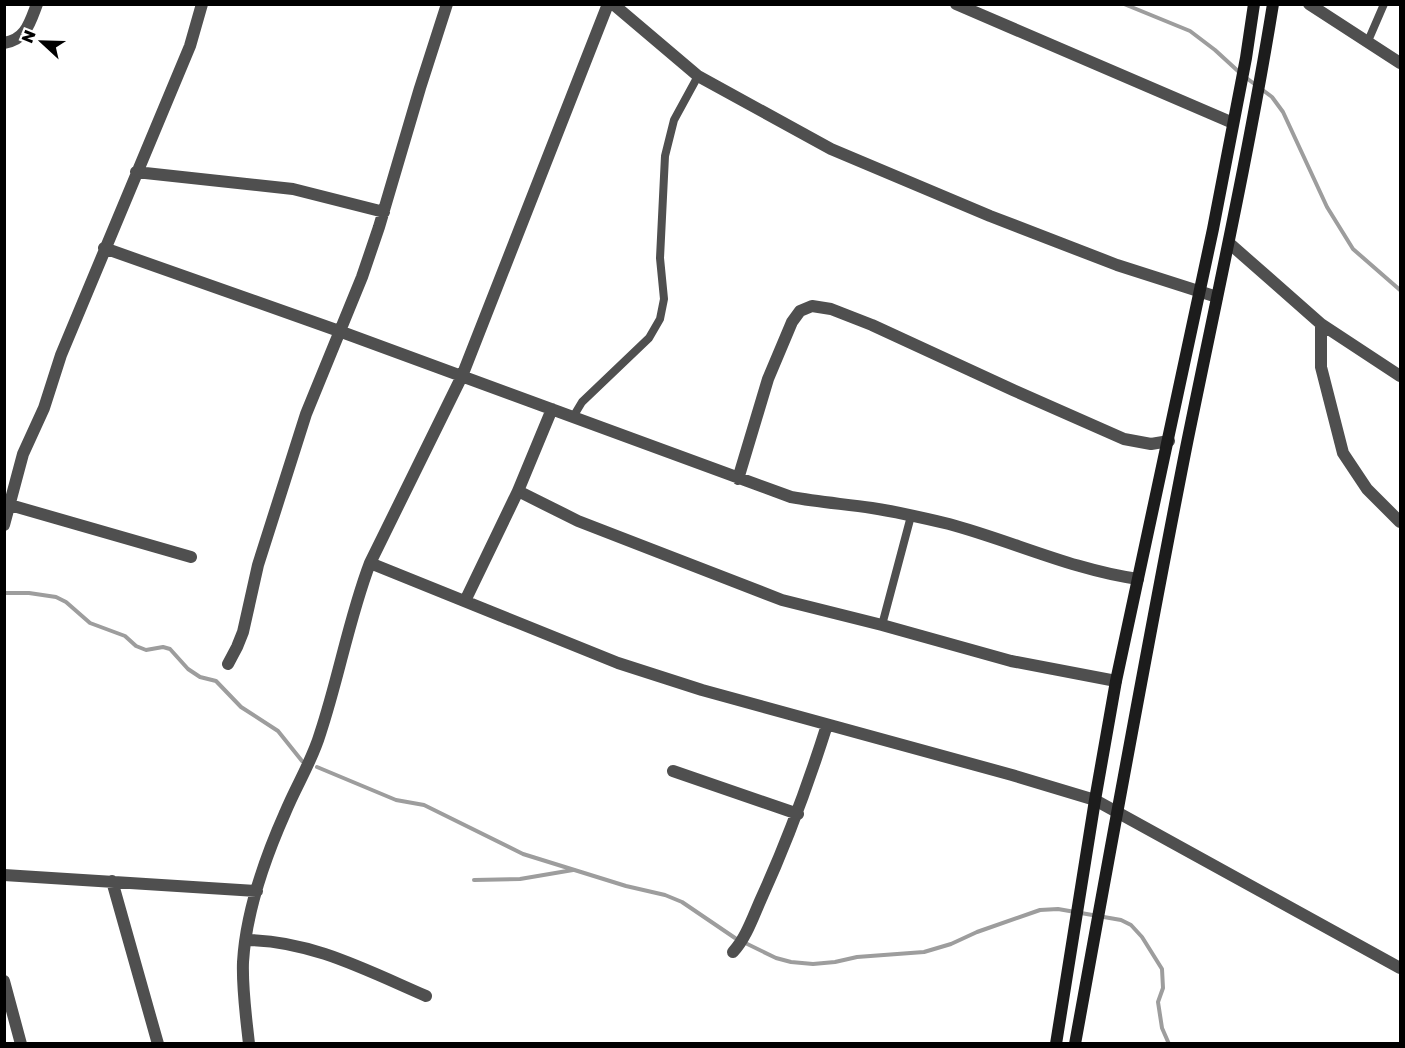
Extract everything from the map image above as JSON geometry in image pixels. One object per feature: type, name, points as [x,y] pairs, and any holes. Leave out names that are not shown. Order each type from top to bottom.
[{"type":"main road","points":[[1056,1044],[1116,681],[1169,441],[1246,58],[1254,4]]},
{"type":"main road","points":[[1074,1044],[1144,661],[1229,243],[1263,69],[1273,4]]},
{"type":"street","points":[[4,43],[16,40],[24,34],[37,4]]},
{"type":"street","points":[[4,525],[24,454],[44,408],[61,355],[190,46],[202,4]]},
{"type":"street","points":[[228,664],[243,632],[258,565],[299,434],[362,277],[384,212],[447,4]]},
{"type":"street","points":[[249,1044],[243,962],[246,940],[265,863],[284,813],[320,736],[359,591],[370,563],[462,376],[608,4]]},
{"type":"street","points":[[614,4],[698,76],[831,149],[1000,220],[1117,265],[1217,297]]},
{"type":"street","points":[[956,4],[1233,123]]},
{"type":"street","points":[[1309,4],[1401,63]]},
{"type":"street","points":[[136,172],[293,189],[384,212]]},
{"type":"street","points":[[1229,243],[1321,324],[1401,376]]},
{"type":"street","points":[[104,249],[339,331],[790,497],[872,508],[911,516],[1009,542],[1092,571],[1138,579]]},
{"type":"street","points":[[738,479],[768,379],[792,322],[800,311],[812,306],[831,309],[872,325],[1124,439],[1151,444],[1169,441]]},
{"type":"street","points":[[1321,324],[1321,367],[1343,453],[1366,489],[1401,522]]},
{"type":"street","points":[[465,601],[519,491],[552,409]]},
{"type":"street","points":[[519,491],[578,520],[782,600],[1011,661],[1116,681]]},
{"type":"street","points":[[10,505],[191,557]]},
{"type":"street","points":[[370,563],[618,663],[702,690],[1095,800],[1401,968]]},
{"type":"street","points":[[735,950],[782,855],[827,725]]},
{"type":"street","points":[[673,771],[798,814]]},
{"type":"street","points":[[4,875],[257,891]]},
{"type":"street","points":[[112,881],[158,1044]]},
{"type":"street","points":[[246,940],[268,940],[320,952],[426,996]]},
{"type":"street","points":[[4,981],[21,1044]]},
{"type":"lane","points":[[1368,41],[1384,4]]},
{"type":"lane","points":[[573,417],[582,402],[649,338],[660,319],[664,299],[660,258],[665,156],[674,120],[698,76]]},
{"type":"lane","points":[[882,625],[911,516]]},
{"type":"waterway","points":[[1124,4],[1190,31],[1239,72]]},
{"type":"waterway","points":[[1245,77],[1272,97],[1283,112],[1327,207],[1353,249],[1400,290]]},
{"type":"waterway","points":[[4,593],[29,593],[56,597],[66,602],[90,623],[125,636],[136,646],[146,650],[163,647],[170,649],[188,669],[200,677],[216,681],[241,707],[278,731],[302,761]]},
{"type":"waterway","points":[[317,767],[396,800],[424,805],[523,854],[626,886],[665,895],[682,902],[735,938],[776,958],[791,962],[813,964],[857,957],[924,952],[1040,910],[1058,909],[1121,920],[1131,925],[1142,937],[1162,969],[1163,988],[1158,1002],[1162,1028],[1169,1044]]},
{"type":"waterway","points":[[474,880],[520,879],[573,870]]}]
